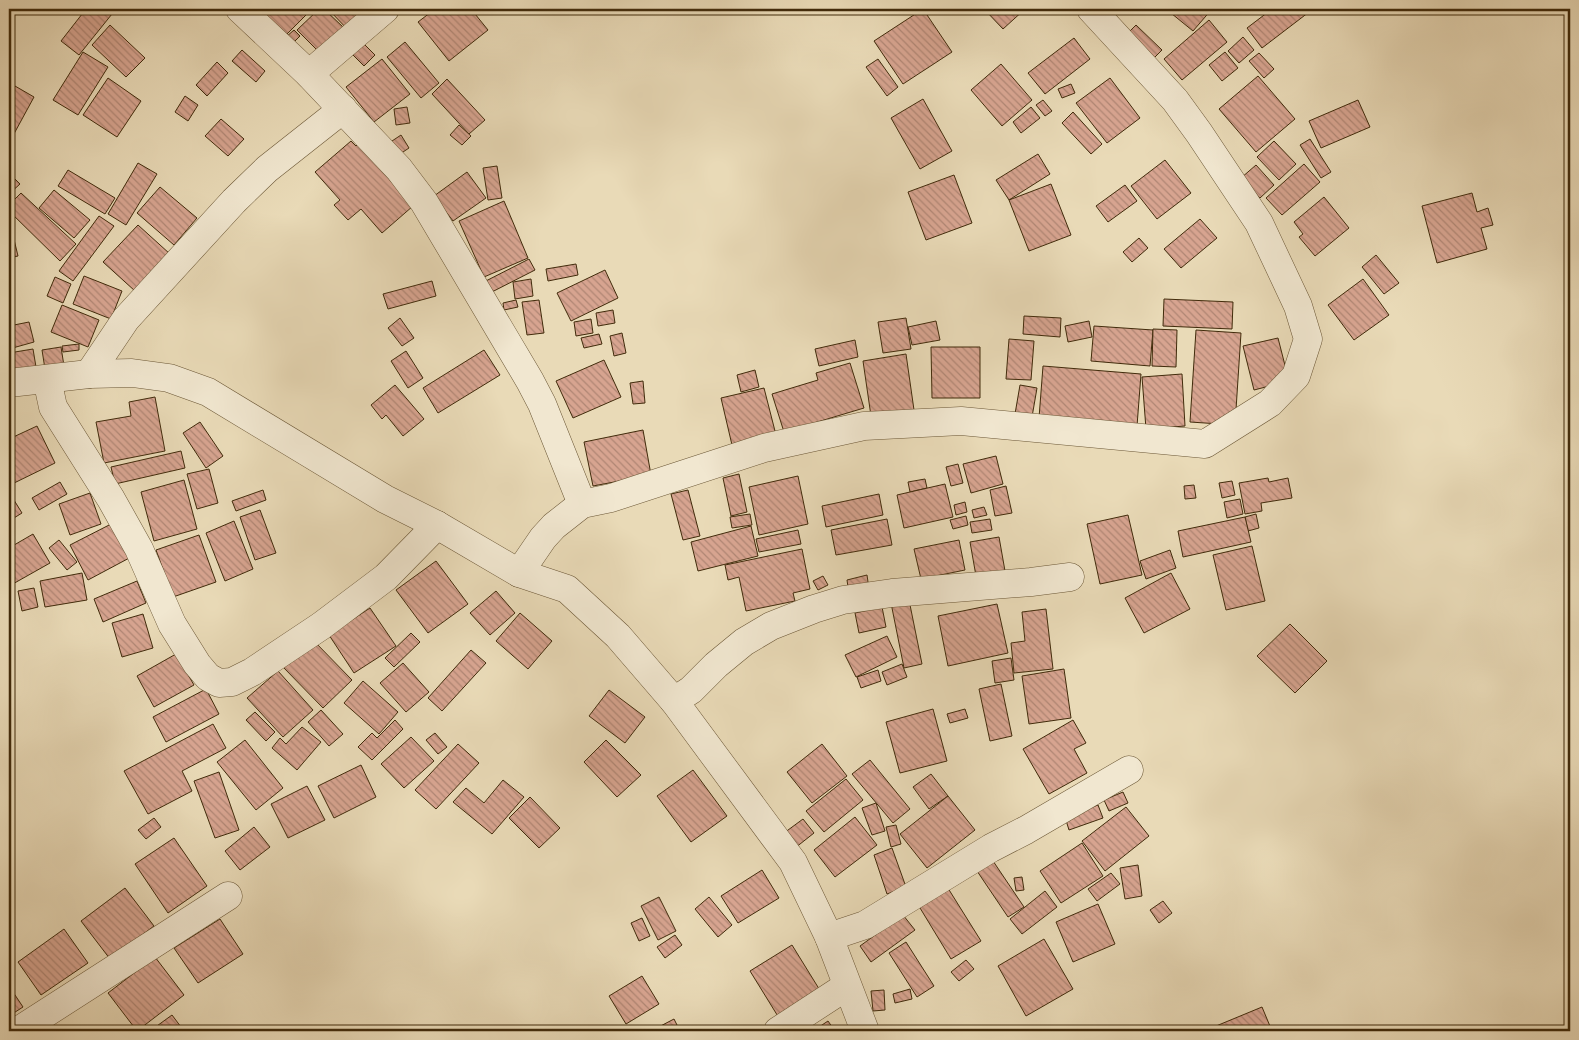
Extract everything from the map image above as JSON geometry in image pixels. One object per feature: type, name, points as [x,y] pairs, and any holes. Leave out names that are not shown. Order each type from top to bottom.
[{"type":"street","points":[[240,9],[343,109],[399,169],[424,202],[530,381],[542,404],[582,504]]},
{"type":"street","points":[[309,74],[385,9]]},
{"type":"street","points":[[519,573],[548,532],[582,504],[611,498],[764,448],[864,426],[960,421],[1205,444],[1270,403],[1296,376],[1308,338],[1298,306],[1259,223],[1199,133],[1175,100],[1091,9]]},
{"type":"street","points":[[89,374],[126,319],[234,201],[267,169],[343,109]]},
{"type":"street","points":[[9,383],[89,374],[132,373],[169,378],[208,392],[385,499],[437,525],[519,573],[567,589],[618,636],[674,701],[793,862],[829,937],[865,1031]]},
{"type":"street","points":[[47,379],[53,406],[111,499],[139,549],[172,624],[208,677],[219,683],[232,682],[252,672],[321,626],[386,577],[437,525]]},
{"type":"street","points":[[674,701],[691,690],[716,665],[744,642],[771,626],[814,609],[843,600],[892,593],[1070,577]]},
{"type":"street","points":[[829,937],[865,925],[991,848],[1026,830],[1129,770]]},
{"type":"street","points":[[18,1031],[228,896]]},
{"type":"street","points":[[778,1031],[847,986]]},
{"type":"building","points":[[86,9],[116,9],[79,55],[61,41]]},
{"type":"building","points":[[259,9],[312,9],[286,35]]},
{"type":"building","points":[[319,9],[324,9],[343,27],[318,51],[297,30]]},
{"type":"building","points":[[328,9],[352,9],[363,21],[351,33]]},
{"type":"building","points":[[435,9],[471,9],[488,30],[449,61],[418,22]]},
{"type":"building","points":[[923,9],[952,52],[903,84],[874,41]]},
{"type":"building","points":[[984,9],[1025,9],[1003,29]]},
{"type":"building","points":[[1166,9],[1212,9],[1193,31]]},
{"type":"building","points":[[1272,9],[1313,9],[1262,48],[1247,28]]},
{"type":"building","points":[[1209,20],[1227,42],[1182,80],[1164,59]]},
{"type":"building","points":[[110,25],[145,58],[126,77],[92,45]]},
{"type":"building","points":[[1136,25],[1162,50],[1154,58],[1128,33]]},
{"type":"building","points":[[294,30],[300,36],[292,44],[286,37]]},
{"type":"building","points":[[1243,37],[1254,50],[1239,63],[1228,51]]},
{"type":"building","points":[[1074,38],[1090,59],[1045,94],[1028,73]]},
{"type":"building","points":[[405,42],[439,83],[421,98],[387,57]]},
{"type":"building","points":[[364,44],[375,55],[364,66],[353,55]]},
{"type":"building","points":[[242,50],[265,71],[256,82],[232,61]]},
{"type":"building","points":[[83,52],[108,67],[78,115],[53,100]]},
{"type":"building","points":[[1225,52],[1238,68],[1222,81],[1209,65]]},
{"type":"building","points":[[1259,53],[1274,69],[1264,78],[1249,61]]},
{"type":"building","points":[[382,59],[410,94],[374,122],[346,87]]},
{"type":"building","points":[[878,59],[898,87],[887,96],[866,67]]},
{"type":"building","points":[[217,62],[228,73],[207,96],[196,85]]},
{"type":"building","points":[[1001,64],[1032,100],[1002,126],[971,90]]},
{"type":"building","points":[[1258,76],[1295,119],[1256,152],[1219,109]]},
{"type":"building","points":[[108,78],[141,101],[117,137],[83,115]]},
{"type":"building","points":[[1110,78],[1140,118],[1107,143],[1076,103]]},
{"type":"building","points":[[447,79],[485,120],[469,134],[432,94]]},
{"type":"building","points":[[1071,84],[1075,93],[1062,98],[1058,89]]},
{"type":"building","points":[[15,86],[34,97],[9,143],[9,97]]},
{"type":"building","points":[[185,96],[198,105],[188,121],[175,112]]},
{"type":"building","points":[[923,99],[952,151],[920,169],[891,118]]},
{"type":"building","points":[[1043,100],[1052,111],[1045,116],[1036,105]]},
{"type":"building","points":[[1358,100],[1370,127],[1321,148],[1309,121]]},
{"type":"building","points":[[407,107],[410,123],[396,125],[394,109]]},
{"type":"building","points":[[1031,107],[1040,118],[1021,133],[1013,122]]},
{"type":"building","points":[[1073,112],[1102,144],[1091,154],[1062,123]]},
{"type":"building","points":[[221,119],[244,139],[228,156],[205,136]]},
{"type":"building","points":[[459,125],[471,136],[462,145],[450,135]]},
{"type":"building","points":[[401,135],[409,148],[397,156],[389,143]]},
{"type":"building","points":[[1310,139],[1331,172],[1321,178],[1300,145]]},
{"type":"building","points":[[351,141],[356,146],[358,144],[413,206],[382,233],[361,209],[348,220],[334,205],[340,200],[315,172]]},
{"type":"building","points":[[1274,141],[1296,164],[1279,180],[1257,157]]},
{"type":"building","points":[[1038,154],[1050,174],[1009,200],[996,180]]},
{"type":"building","points":[[1165,160],[1191,193],[1157,219],[1131,186]]},
{"type":"building","points":[[138,163],[157,174],[126,225],[108,214]]},
{"type":"building","points":[[1304,164],[1320,182],[1282,215],[1266,198]]},
{"type":"building","points":[[1256,165],[1274,185],[1260,198],[1241,178]]},
{"type":"building","points":[[497,166],[502,198],[488,200],[483,168]]},
{"type":"building","points":[[68,170],[115,198],[105,214],[58,186]]},
{"type":"building","points":[[467,172],[486,198],[453,221],[434,196]]},
{"type":"building","points":[[9,175],[20,184],[9,194]]},
{"type":"building","points":[[954,175],[972,223],[926,240],[908,192]]},
{"type":"building","points":[[1051,184],[1071,235],[1029,251],[1009,200]]},
{"type":"building","points":[[1125,185],[1137,201],[1108,222],[1096,206]]},
{"type":"building","points":[[160,187],[197,218],[174,245],[137,213]]},
{"type":"building","points":[[54,190],[90,220],[74,238],[39,208]]},
{"type":"building","points":[[21,193],[76,244],[60,261],[9,211],[9,205]]},
{"type":"building","points":[[1472,193],[1477,212],[1488,208],[1493,225],[1481,228],[1487,249],[1437,263],[1422,206]]},
{"type":"building","points":[[1324,197],[1349,228],[1315,256],[1299,237],[1303,234],[1294,222]]},
{"type":"building","points":[[504,201],[528,258],[484,277],[459,221]]},
{"type":"building","points":[[99,216],[114,226],[73,281],[59,271]]},
{"type":"building","points":[[1200,219],[1217,238],[1181,268],[1164,249]]},
{"type":"building","points":[[9,224],[18,256],[9,258]]},
{"type":"building","points":[[138,225],[170,254],[135,291],[103,262]]},
{"type":"building","points":[[1139,238],[1148,248],[1132,262],[1123,252]]},
{"type":"building","points":[[1376,255],[1399,283],[1384,294],[1362,267]]},
{"type":"building","points":[[529,259],[535,270],[484,296],[478,285]]},
{"type":"building","points":[[576,264],[578,275],[548,281],[546,269]]},
{"type":"building","points":[[605,270],[618,298],[571,321],[557,293]]},
{"type":"building","points":[[84,276],[122,291],[111,319],[73,304]]},
{"type":"building","points":[[55,277],[71,284],[63,303],[47,296]]},
{"type":"building","points":[[531,279],[533,296],[515,299],[513,282]]},
{"type":"building","points":[[1363,279],[1389,315],[1354,340],[1328,305]]},
{"type":"building","points":[[432,281],[436,296],[388,309],[383,294]]},
{"type":"building","points":[[1164,299],[1233,302],[1232,329],[1163,326]]},
{"type":"building","points":[[516,300],[518,307],[504,310],[503,303]]},
{"type":"building","points":[[539,300],[544,333],[527,335],[522,302]]},
{"type":"building","points":[[62,305],[99,320],[88,347],[51,332]]},
{"type":"building","points":[[613,310],[615,323],[598,326],[596,313]]},
{"type":"building","points":[[1024,316],[1061,318],[1060,337],[1023,334]]},
{"type":"building","points":[[400,318],[414,338],[402,346],[388,328]]},
{"type":"building","points":[[906,318],[911,349],[883,353],[878,322]]},
{"type":"building","points":[[591,319],[593,333],[576,336],[574,322]]},
{"type":"building","points":[[936,321],[940,340],[912,345],[908,327]]},
{"type":"building","points":[[1089,321],[1092,337],[1068,342],[1065,326]]},
{"type":"building","points":[[29,322],[34,342],[9,349],[9,326]]},
{"type":"building","points":[[1094,326],[1153,330],[1150,366],[1091,361]]},
{"type":"building","points":[[1153,329],[1177,330],[1176,367],[1152,366]]},
{"type":"building","points":[[1196,330],[1241,333],[1235,425],[1190,422]]},
{"type":"building","points":[[622,333],[626,353],[614,356],[610,336]]},
{"type":"building","points":[[599,334],[602,344],[584,348],[581,338]]},
{"type":"building","points":[[1278,338],[1289,381],[1254,390],[1243,346]]},
{"type":"building","points":[[1009,339],[1034,341],[1031,380],[1006,379]]},
{"type":"building","points":[[855,340],[858,357],[819,366],[815,349]]},
{"type":"building","points":[[79,344],[79,350],[63,352],[62,346]]},
{"type":"building","points":[[61,347],[64,366],[45,369],[42,350]]},
{"type":"building","points":[[931,347],[980,347],[980,398],[932,398]]},
{"type":"building","points":[[33,349],[37,373],[9,378],[9,353]]},
{"type":"building","points":[[484,350],[500,375],[438,413],[423,388]]},
{"type":"building","points":[[406,351],[423,378],[408,388],[391,361]]},
{"type":"building","points":[[906,354],[914,410],[871,416],[863,361]]},
{"type":"building","points":[[604,360],[621,397],[573,418],[556,381]]},
{"type":"building","points":[[850,363],[864,408],[784,432],[772,394],[818,380],[816,373]]},
{"type":"building","points":[[1043,366],[1141,374],[1137,426],[1039,418]]},
{"type":"building","points":[[755,370],[759,387],[741,392],[737,375]]},
{"type":"building","points":[[1182,374],[1185,426],[1146,429],[1142,377]]},
{"type":"building","points":[[643,381],[645,403],[633,404],[630,383]]},
{"type":"building","points":[[395,385],[424,419],[403,436],[386,415],[382,419],[371,405]]},
{"type":"building","points":[[1020,385],[1037,388],[1032,417],[1015,414]]},
{"type":"building","points":[[764,388],[776,435],[732,445],[721,398]]},
{"type":"building","points":[[155,397],[165,451],[104,463],[96,422],[131,416],[129,402]]},
{"type":"building","points":[[200,422],[223,456],[206,468],[183,433]]},
{"type":"building","points":[[37,426],[55,463],[10,485],[9,439]]},
{"type":"building","points":[[643,430],[651,475],[593,486],[584,442]]},
{"type":"building","points":[[181,451],[185,468],[115,484],[111,467]]},
{"type":"building","points":[[996,456],[1003,484],[971,493],[963,464]]},
{"type":"building","points":[[958,464],[963,483],[951,486],[946,467]]},
{"type":"building","points":[[209,469],[218,503],[197,509],[187,474]]},
{"type":"building","points":[[739,474],[747,512],[731,516],[723,478]]},
{"type":"building","points":[[798,476],[808,524],[759,535],[749,487]]},
{"type":"building","points":[[1268,478],[1269,482],[1288,478],[1292,498],[1261,503],[1262,511],[1245,514],[1239,483]]},
{"type":"building","points":[[925,479],[927,488],[910,492],[908,482]]},
{"type":"building","points":[[184,480],[197,529],[154,541],[141,492]]},
{"type":"building","points":[[1232,481],[1235,495],[1222,498],[1219,483]]},
{"type":"building","points":[[60,482],[67,494],[39,510],[32,498]]},
{"type":"building","points":[[945,484],[953,517],[904,528],[897,495]]},
{"type":"building","points":[[1194,485],[1196,498],[1185,499],[1184,486]]},
{"type":"building","points":[[1006,486],[1012,513],[995,516],[990,490]]},
{"type":"building","points":[[263,490],[266,500],[236,511],[232,501]]},
{"type":"building","points":[[688,490],[700,536],[683,540],[671,494]]},
{"type":"building","points":[[9,492],[22,513],[9,521]]},
{"type":"building","points":[[90,493],[101,524],[70,535],[59,504]]},
{"type":"building","points":[[879,494],[883,515],[826,527],[822,506]]},
{"type":"building","points":[[1240,499],[1243,514],[1227,518],[1224,502]]},
{"type":"building","points":[[965,502],[967,512],[956,515],[954,505]]},
{"type":"building","points":[[984,507],[987,515],[974,518],[972,510]]},
{"type":"building","points":[[260,510],[276,553],[255,560],[240,517]]},
{"type":"building","points":[[750,514],[752,525],[732,528],[730,517]]},
{"type":"building","points":[[1256,514],[1259,528],[1248,531],[1245,517]]},
{"type":"building","points":[[1128,515],[1142,575],[1100,584],[1087,524]]},
{"type":"building","points":[[966,516],[968,525],[953,529],[950,520]]},
{"type":"building","points":[[1245,517],[1251,542],[1183,557],[1178,531]]},
{"type":"building","points":[[887,519],[892,545],[836,555],[831,530]]},
{"type":"building","points":[[990,519],[992,530],[972,533],[970,522]]},
{"type":"building","points":[[234,521],[253,569],[225,581],[206,533]]},
{"type":"building","points":[[115,522],[133,556],[88,580],[70,545]]},
{"type":"building","points":[[751,526],[758,556],[698,571],[691,542]]},
{"type":"building","points":[[798,530],[801,544],[759,552],[756,539]]},
{"type":"building","points":[[33,534],[50,563],[11,585],[9,582],[9,548]]},
{"type":"building","points":[[199,535],[216,582],[173,597],[156,550]]},
{"type":"building","points":[[999,537],[1005,571],[976,576],[970,542]]},
{"type":"building","points":[[59,540],[77,562],[67,570],[49,548]]},
{"type":"building","points":[[959,540],[965,570],[921,579],[914,549]]},
{"type":"building","points":[[1252,546],[1265,601],[1226,610],[1213,555]]},
{"type":"building","points":[[802,549],[810,589],[793,593],[795,601],[746,611],[739,577],[728,580],[725,565]]},
{"type":"building","points":[[1170,550],[1176,568],[1146,579],[1140,561]]},
{"type":"building","points":[[436,561],[468,604],[428,633],[396,590]]},
{"type":"building","points":[[82,573],[87,600],[45,607],[40,581]]},
{"type":"building","points":[[1171,573],[1190,609],[1144,633],[1125,598]]},
{"type":"building","points":[[867,575],[869,589],[849,594],[847,580]]},
{"type":"building","points":[[823,576],[828,585],[818,590],[813,581]]},
{"type":"building","points":[[137,581],[146,603],[103,622],[94,599]]},
{"type":"building","points":[[34,588],[38,607],[22,611],[18,591]]},
{"type":"building","points":[[496,591],[515,613],[490,635],[470,613]]},
{"type":"building","points":[[909,600],[922,664],[904,668],[891,603]]},
{"type":"building","points":[[997,604],[1008,653],[948,666],[938,616]]},
{"type":"building","points":[[882,607],[886,627],[859,633],[855,613]]},
{"type":"building","points":[[370,608],[396,646],[354,673],[329,635]]},
{"type":"building","points":[[1046,609],[1053,669],[1014,673],[1011,643],[1025,641],[1022,612]]},
{"type":"building","points":[[520,613],[552,641],[528,669],[496,641]]},
{"type":"building","points":[[143,614],[153,648],[122,657],[112,623]]},
{"type":"building","points":[[1290,624],[1327,661],[1295,693],[1257,656]]},
{"type":"building","points":[[411,633],[420,642],[394,667],[385,658]]},
{"type":"building","points":[[887,636],[897,657],[856,677],[845,655]]},
{"type":"building","points":[[312,639],[352,680],[323,708],[283,667]]},
{"type":"building","points":[[471,650],[486,663],[442,711],[428,698]]},
{"type":"building","points":[[176,654],[194,685],[154,707],[137,676]]},
{"type":"building","points":[[1011,658],[1014,680],[995,683],[992,661]]},
{"type":"building","points":[[403,663],[429,692],[406,712],[380,683]]},
{"type":"building","points":[[902,664],[907,677],[887,685],[882,672]]},
{"type":"building","points":[[1064,669],[1071,718],[1029,724],[1022,676]]},
{"type":"building","points":[[878,670],[881,681],[861,688],[857,677]]},
{"type":"building","points":[[278,671],[313,710],[283,737],[247,698]]},
{"type":"building","points":[[363,681],[398,712],[379,734],[344,703]]},
{"type":"building","points":[[1001,684],[1012,736],[990,741],[979,689]]},
{"type":"building","points":[[206,689],[219,714],[166,742],[153,717]]},
{"type":"building","points":[[609,690],[645,717],[625,743],[589,716]]},
{"type":"building","points":[[933,709],[947,761],[900,773],[886,722]]},
{"type":"building","points":[[965,709],[968,718],[950,723],[947,714]]},
{"type":"building","points":[[321,710],[343,734],[329,746],[308,722]]},
{"type":"building","points":[[255,712],[275,732],[266,741],[246,720]]},
{"type":"building","points":[[395,720],[403,729],[372,760],[358,747],[372,733],[377,738]]},
{"type":"building","points":[[1073,720],[1086,743],[1074,749],[1087,773],[1049,794],[1023,749]]},
{"type":"building","points":[[213,724],[226,748],[182,771],[192,791],[148,814],[124,771]]},
{"type":"building","points":[[302,727],[321,742],[297,770],[272,748],[280,738],[286,744]]},
{"type":"building","points":[[435,733],[447,747],[438,754],[426,740]]},
{"type":"building","points":[[411,737],[434,761],[404,788],[381,764]]},
{"type":"building","points":[[245,740],[283,788],[256,810],[217,762]]},
{"type":"building","points":[[606,740],[641,775],[617,797],[584,762]]},
{"type":"building","points":[[458,744],[479,763],[436,809],[415,790]]},
{"type":"building","points":[[822,744],[847,776],[812,803],[787,772]]},
{"type":"building","points":[[870,760],[910,809],[893,823],[852,774]]},
{"type":"building","points":[[361,765],[376,797],[334,818],[318,786]]},
{"type":"building","points":[[693,770],[727,816],[691,842],[657,796]]},
{"type":"building","points":[[219,772],[239,830],[215,838],[194,781]]},
{"type":"building","points":[[931,774],[948,796],[929,809],[913,787]]},
{"type":"building","points":[[846,779],[863,800],[824,832],[806,811]]},
{"type":"building","points":[[503,780],[524,797],[492,834],[453,802],[466,788],[484,803]]},
{"type":"building","points":[[307,786],[325,820],[288,838],[271,804]]},
{"type":"building","points":[[1123,792],[1128,803],[1109,811],[1104,800]]},
{"type":"building","points":[[948,796],[975,830],[927,868],[900,834]]},
{"type":"building","points":[[530,797],[560,828],[539,848],[509,818]]},
{"type":"building","points":[[876,803],[885,831],[872,835],[862,808]]},
{"type":"building","points":[[1098,805],[1103,818],[1069,830],[1065,817]]},
{"type":"building","points":[[1126,807],[1149,836],[1105,871],[1082,841]]},
{"type":"building","points":[[855,817],[877,845],[835,877],[814,850]]},
{"type":"building","points":[[154,818],[161,827],[146,839],[138,830]]},
{"type":"building","points":[[803,819],[814,833],[795,848],[784,833]]},
{"type":"building","points":[[896,825],[901,844],[891,847],[886,827]]},
{"type":"building","points":[[254,827],[270,847],[240,870],[225,851]]},
{"type":"building","points":[[174,838],[207,886],[168,913],[135,864]]},
{"type":"building","points":[[1082,843],[1103,876],[1061,903],[1040,871]]},
{"type":"building","points":[[892,848],[906,887],[887,894],[874,855]]},
{"type":"building","points":[[991,858],[1024,907],[1008,917],[975,868]]},
{"type":"building","points":[[1138,865],[1142,896],[1125,899],[1120,868]]},
{"type":"building","points":[[762,870],[779,898],[738,923],[721,896]]},
{"type":"building","points":[[1111,873],[1120,884],[1097,901],[1088,889]]},
{"type":"building","points":[[1022,877],[1024,890],[1016,891],[1014,878]]},
{"type":"building","points":[[946,885],[981,941],[951,959],[917,903]]},
{"type":"building","points":[[125,888],[154,926],[110,959],[81,921]]},
{"type":"building","points":[[1045,891],[1057,907],[1022,934],[1010,919]]},
{"type":"building","points":[[659,897],[676,931],[658,940],[641,906]]},
{"type":"building","points":[[709,897],[732,925],[718,937],[695,909]]},
{"type":"building","points":[[1163,901],[1172,913],[1159,923],[1150,910]]},
{"type":"building","points":[[1098,904],[1115,944],[1073,962],[1056,922]]},
{"type":"building","points":[[903,915],[915,930],[871,962],[860,946]]},
{"type":"building","points":[[642,918],[650,936],[639,941],[631,923]]},
{"type":"building","points":[[220,919],[243,954],[198,983],[174,948]]},
{"type":"building","points":[[64,929],[88,963],[41,995],[18,962]]},
{"type":"building","points":[[675,935],[682,945],[665,958],[657,947]]},
{"type":"building","points":[[1044,939],[1073,989],[1026,1016],[998,966]]},
{"type":"building","points":[[906,942],[934,986],[917,997],[889,953]]},
{"type":"building","points":[[792,945],[821,992],[779,1018],[750,971]]},
{"type":"building","points":[[155,957],[184,995],[137,1031],[108,993]]},
{"type":"building","points":[[966,960],[974,969],[959,981],[951,972]]},
{"type":"building","points":[[642,976],[659,1004],[626,1024],[609,996]]},
{"type":"building","points":[[9,986],[23,1007],[9,1016]]},
{"type":"building","points":[[910,989],[912,999],[895,1003],[893,994]]},
{"type":"building","points":[[884,990],[885,1010],[873,1011],[871,991]]},
{"type":"building","points":[[1262,1007],[1272,1031],[1204,1031]]},
{"type":"building","points":[[172,1015],[184,1031],[150,1031]]},
{"type":"building","points":[[674,1019],[680,1031],[651,1031]]},
{"type":"building","points":[[828,1021],[835,1031],[813,1031]]}]
